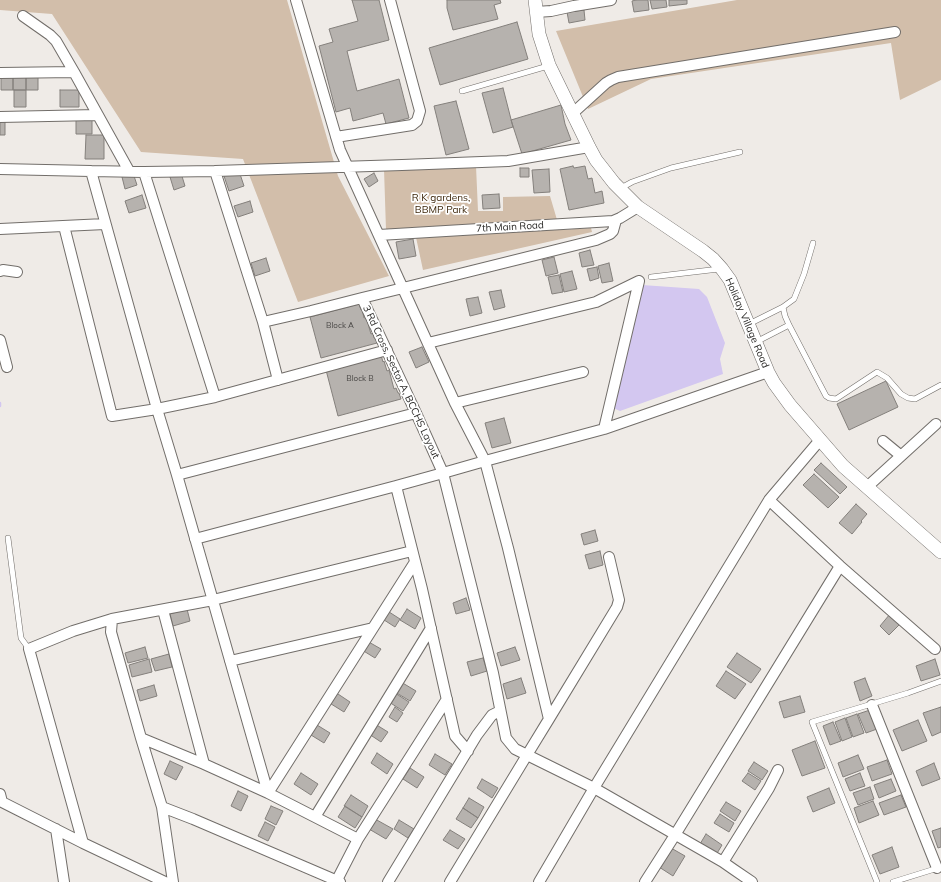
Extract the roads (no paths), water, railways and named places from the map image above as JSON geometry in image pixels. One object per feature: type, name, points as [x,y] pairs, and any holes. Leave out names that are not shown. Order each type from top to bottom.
[{"type":"street","points":[[296,0],[336,137],[347,167],[455,404],[486,461],[549,719]]},
{"type":"street","points":[[336,137],[412,125],[417,121],[420,111],[390,0]]},
{"type":"street","points":[[535,6],[551,11],[574,3],[611,0]]},
{"type":"street","name":"Holiday Village Road","points":[[535,6],[539,34],[549,65],[596,160],[620,189],[638,207],[703,251],[722,269],[730,280],[768,372],[790,405],[843,466],[941,552]]},
{"type":"street","points":[[23,16],[56,41],[129,171]]},
{"type":"street","points":[[573,113],[611,80],[618,77],[895,32]]},
{"type":"street","points":[[0,73],[74,72]]},
{"type":"street","points":[[0,117],[97,115]]},
{"type":"street","points":[[0,169],[144,172],[215,171],[508,161],[589,147]]},
{"type":"street","points":[[91,171],[157,409],[268,793]]},
{"type":"street","points":[[215,171],[263,322],[278,380]]},
{"type":"street","points":[[144,172],[215,397]]},
{"type":"street","name":"7th Main Road","points":[[378,235],[613,221],[638,207]]},
{"type":"street","points":[[362,298],[596,240],[613,232],[616,220]]},
{"type":"street","points":[[0,229],[106,224]]},
{"type":"street","points":[[64,226],[112,416],[157,409],[215,397],[386,350]]},
{"type":"street","points":[[0,271],[17,272]]},
{"type":"street","points":[[428,343],[596,302],[639,282],[604,428]]},
{"type":"street","name":"3 Rd Cross, Sector A, BCCHS Layout","points":[[263,322],[362,298],[443,473],[493,673],[506,738],[515,750],[594,788],[723,862],[752,882]]},
{"type":"street","points":[[0,340],[7,368]]},
{"type":"street","points":[[455,404],[582,372]]},
{"type":"street","points":[[195,539],[396,486],[604,428],[768,372]]},
{"type":"street","points":[[177,475],[416,413]]},
{"type":"street","points":[[867,487],[900,455],[936,424]]},
{"type":"street","points":[[539,882],[594,788],[769,500],[820,440]]},
{"type":"street","points":[[883,441],[900,455]]},
{"type":"street","points":[[396,486],[431,628],[455,736],[468,751]]},
{"type":"street","points":[[769,500],[840,566],[935,649]]},
{"type":"street","points":[[82,844],[29,649],[73,631],[112,619],[213,600],[414,556]]},
{"type":"street","points":[[268,793],[373,628],[414,556]]},
{"type":"street","points":[[450,882],[617,607],[620,600],[609,557]]},
{"type":"street","points":[[645,882],[840,566]]},
{"type":"street","points":[[163,610],[204,764]]},
{"type":"street","points":[[112,619],[111,632],[162,807],[174,882]]},
{"type":"street","points":[[230,661],[373,628]]},
{"type":"street","points":[[315,817],[431,628]]},
{"type":"street","points":[[162,807],[338,881],[358,839],[447,699]]},
{"type":"street","points":[[872,705],[939,868]]},
{"type":"street","points":[[388,882],[468,751],[492,715],[500,711]]},
{"type":"street","points":[[141,738],[268,793],[358,839]]},
{"type":"street","points":[[723,862],[778,770]]},
{"type":"street","points":[[1,799],[82,844],[165,882]]},
{"type":"street","points":[[56,829],[64,882]]},
{"type":"lane","points":[[462,91],[549,65]]},
{"type":"lane","points":[[620,189],[632,182],[671,168],[740,152]]},
{"type":"lane","points":[[748,325],[783,308],[794,299],[804,274],[813,243]]},
{"type":"lane","points":[[651,276],[722,269]]},
{"type":"lane","points":[[783,308],[789,325],[826,396],[829,398],[836,399],[877,372],[887,378],[901,394],[908,398],[915,399],[941,385]]},
{"type":"lane","points":[[756,342],[789,325]]},
{"type":"lane","points":[[8,538],[21,638],[29,649]]},
{"type":"lane","points":[[877,882],[812,722],[872,705],[941,681]]},
{"type":"lane","points":[[893,882],[939,868]]},
{"type":"park label","name":"R K gardens, BBMP Park","points":[[441,204]]}]
